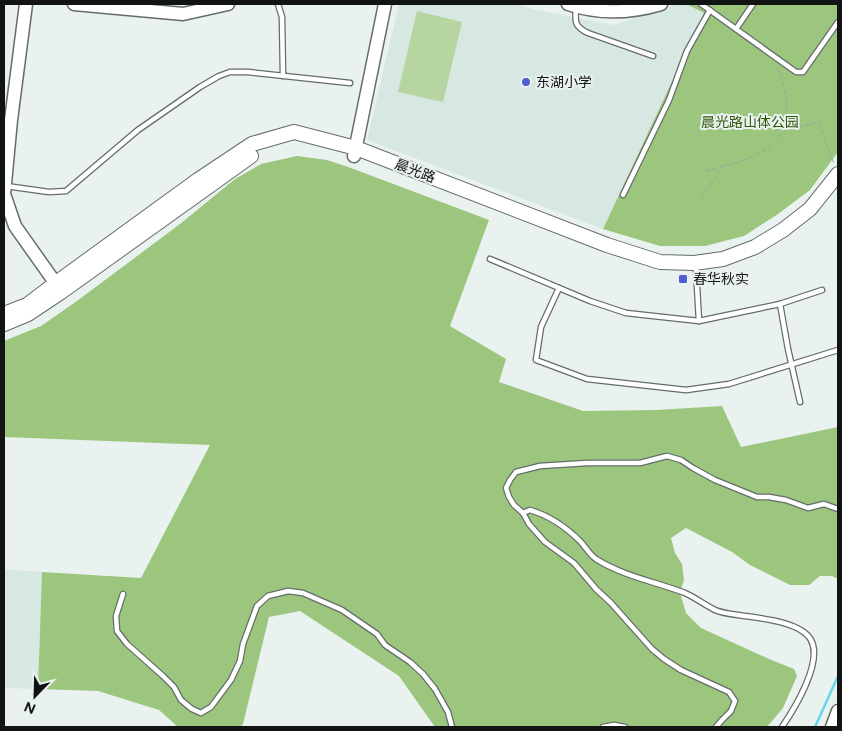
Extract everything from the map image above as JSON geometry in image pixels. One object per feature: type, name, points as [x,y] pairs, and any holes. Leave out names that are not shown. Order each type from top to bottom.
[{"type":"main road","name":"晨光路","points":[[4,324],[28,314],[58,287],[198,180],[252,144],[294,132],[355,152],[607,245],[660,262],[694,263],[723,259],[755,247],[783,230],[810,209],[838,174]]},
{"type":"main road","name":"晨光路","points":[[355,152],[604,252],[658,268],[696,269],[724,266],[757,252],[786,236],[814,213],[838,184]]},
{"type":"main road","name":"晨光路","points":[[4,314],[27,305],[58,287]]},
{"type":"street","points":[[26,4],[11,120],[4,194],[15,226],[58,287]]},
{"type":"street","points":[[74,4],[183,14],[228,4]]},
{"type":"street","points":[[355,152],[385,4]]},
{"type":"street","points":[[572,5],[597,10],[618,11],[638,10],[661,4]]},
{"type":"street","points":[[832,727],[838,711]]},
{"type":"lane","points":[[278,4],[282,18],[283,76]]},
{"type":"lane","points":[[700,4],[796,72],[803,72],[838,22]]},
{"type":"lane","points":[[736,29],[753,4]]},
{"type":"lane","points":[[572,5],[575,23],[580,29],[653,56]]},
{"type":"lane","points":[[623,195],[669,100],[687,51],[710,10]]},
{"type":"lane","points":[[5,186],[49,192],[66,190],[138,130],[200,87],[218,76],[230,72],[248,72],[350,83]]},
{"type":"lane","points":[[490,259],[626,313],[699,321],[780,304],[822,290]]},
{"type":"lane","points":[[696,269],[699,321]]},
{"type":"lane","points":[[559,288],[541,327],[536,360],[587,379],[686,390],[729,384],[838,350]]},
{"type":"lane","points":[[780,304],[800,402]]},
{"type":"lane","points":[[716,727],[731,711],[735,701],[728,692],[681,670],[652,649],[574,563],[545,542],[529,524],[509,497],[506,488],[510,480],[516,472],[540,466],[588,463],[640,463],[667,456],[681,460],[715,480],[757,497],[786,500],[808,508],[824,504],[838,509]]},
{"type":"lane","points":[[522,513],[530,510],[549,517],[568,530],[597,560],[623,572],[687,594],[717,611],[780,622],[808,634],[815,653],[808,679],[792,713],[782,727]]},
{"type":"lane","points":[[123,594],[116,616],[117,631],[127,644],[174,687],[181,700],[192,709],[201,713],[211,707],[231,680],[240,661],[243,644],[257,606],[268,596],[288,591],[303,593],[342,610],[377,634],[385,645],[410,662],[423,674],[435,689],[448,712],[452,727]]},
{"type":"lane","points":[[603,727],[614,725],[625,727]]},
{"type":"path","points":[[705,171],[749,158],[768,149],[783,131],[786,116],[786,92],[784,81],[773,56]]},
{"type":"path","points":[[783,131],[820,122],[838,174]]},
{"type":"path","points":[[700,197],[725,165]]},
{"type":"shaded area","name":"东湖小学","points":[[399,4],[519,4],[532,9],[614,25],[677,4],[686,4],[704,13],[603,229],[367,140]]},
{"type":"shaded area","points":[[4,569],[42,572],[38,689],[4,688]]},
{"type":"green space","name":"晨光路山体公园","points":[[686,4],[838,4],[838,152],[810,190],[744,236],[705,246],[660,246],[603,229],[704,13]]},
{"type":"green space","points":[[417,11],[462,22],[443,102],[398,92]]},
{"type":"green space","points":[[297,156],[327,160],[351,168],[489,220],[450,326],[506,359],[499,382],[583,411],[656,410],[722,406],[741,447],[838,427],[838,579],[832,576],[820,576],[809,585],[790,585],[750,565],[732,552],[686,528],[671,538],[675,553],[682,564],[684,580],[680,593],[686,613],[701,628],[794,669],[797,676],[783,708],[767,727],[435,727],[399,676],[300,611],[269,617],[243,724],[240,727],[178,727],[159,710],[98,691],[38,689],[42,572],[141,578],[210,445],[4,437],[4,341],[41,326],[77,301],[180,224],[235,179],[261,164]]},
{"type":"waterway","points":[[815,727],[838,676]]},
{"type":"place","name":"东湖小学","points":[[526,82]]},
{"type":"place","name":"春华秋实","points":[[683,279]]}]
